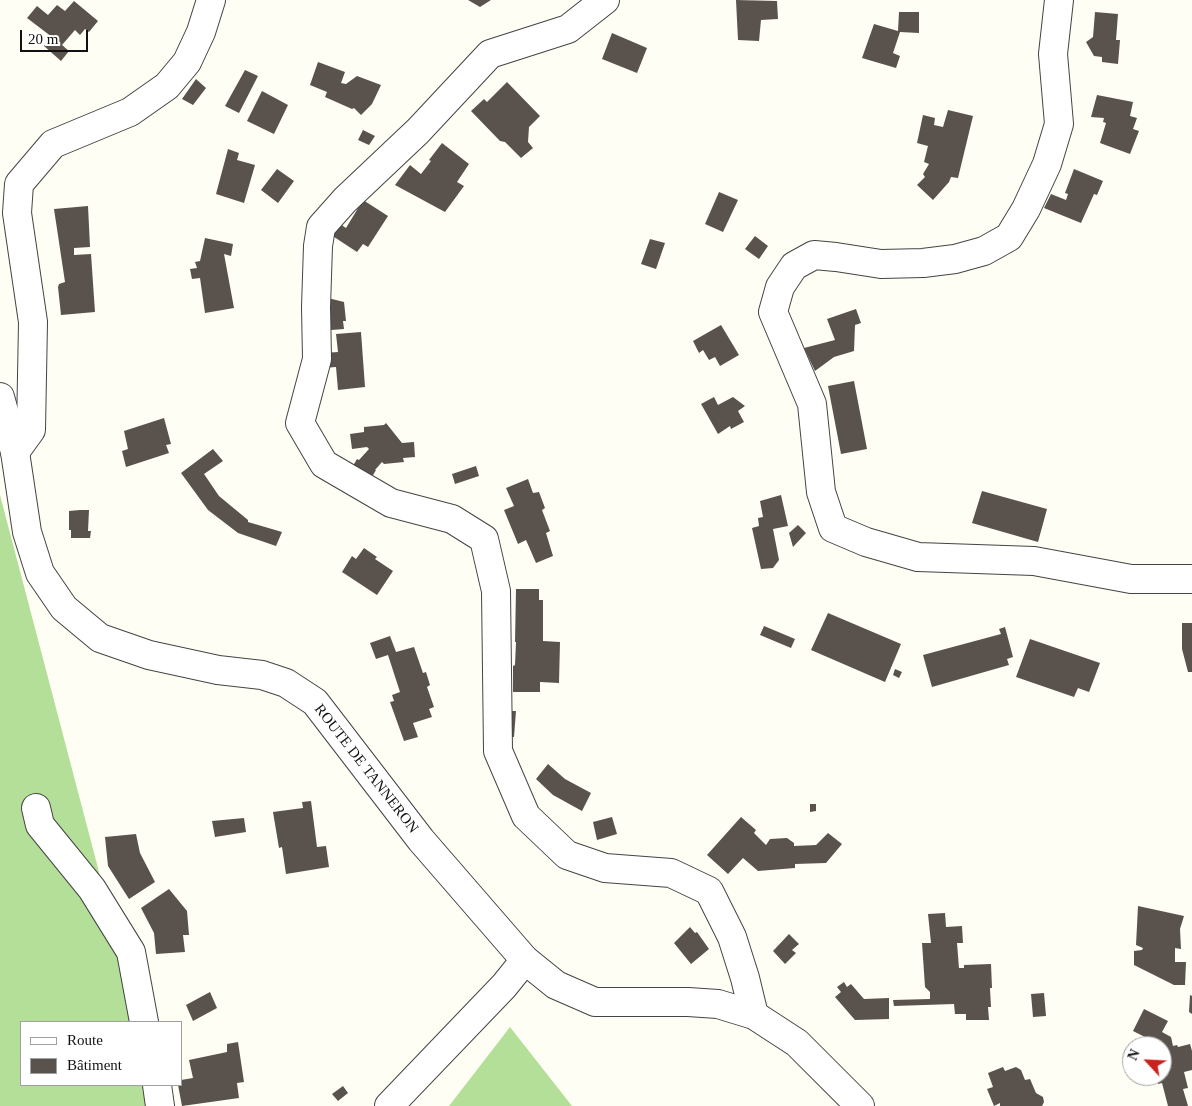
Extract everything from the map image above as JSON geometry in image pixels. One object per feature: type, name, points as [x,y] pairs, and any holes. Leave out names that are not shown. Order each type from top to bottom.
[{"type":"street","points":[[15,452],[31,430],[33,322],[16,213],[19,184],[52,144],[130,112],[167,86],[186,62],[201,32],[211,0]]},
{"type":"street","points":[[605,0],[568,29],[490,54],[418,131],[345,200],[321,227],[318,246],[316,307],[317,358],[300,423],[324,464],[391,503],[452,519],[484,539],[496,591],[498,751],[526,816],[567,855],[605,868],[671,873],[709,890],[732,937],[754,1015]]},
{"type":"street","points":[[1059,0],[1053,54],[1059,124],[1047,164],[1026,209],[1009,237],[984,250],[955,259],[923,263],[881,264],[814,255],[794,266],[780,286],[772,312],[812,404],[821,492],[833,528],[866,542],[918,557],[1034,561],[1131,579],[1192,579]]},
{"type":"street","name":"ROUTE DE TANNERON","points":[[0,397],[15,452],[27,532],[40,573],[64,608],[100,638],[149,655],[218,670],[262,675],[286,683],[315,702],[421,840],[525,960],[556,985],[595,1002],[688,1002],[718,1004],[754,1015],[797,1044],[860,1106]]},
{"type":"street","points":[[36,808],[40,825],[92,890],[131,952],[144,1021]]},
{"type":"street","points":[[389,1106],[504,986],[525,960]]},
{"type":"street","points":[[157,1086],[160,1106]]},
{"type":"green space","points":[[0,495],[98,868],[133,1021],[20,1021],[20,1086],[148,1086],[153,1106],[0,1106]]},
{"type":"green space","points":[[510,1027],[572,1106],[449,1106]]},
{"type":"building","points":[[468,0],[491,0],[480,7]]},
{"type":"building","points":[[736,0],[777,1],[778,19],[761,20],[759,41],[738,40]]},
{"type":"building","points":[[74,1],[98,21],[89,32],[85,29],[80,35],[75,30],[62,45],[69,51],[61,61],[44,46],[52,37],[27,18],[37,6],[48,15],[57,5],[65,11]]},
{"type":"building","points":[[899,12],[919,12],[919,33],[900,32],[893,53],[900,56],[896,68],[862,58],[874,24],[898,31]]},
{"type":"building","points":[[1095,12],[1118,14],[1116,40],[1120,40],[1118,64],[1102,62],[1102,57],[1094,56],[1086,42],[1093,37]]},
{"type":"building","points":[[612,33],[647,48],[637,73],[602,59]]},
{"type":"building","points":[[318,62],[345,72],[341,83],[346,84],[357,76],[381,85],[372,104],[361,115],[354,108],[352,109],[325,97],[327,92],[310,85]]},
{"type":"building","points":[[245,70],[258,76],[239,113],[225,106]]},
{"type":"building","points":[[196,79],[206,88],[193,105],[182,99]]},
{"type":"building","points":[[507,82],[540,116],[529,127],[528,142],[533,148],[521,158],[505,142],[500,141],[471,111],[484,99],[487,102]]},
{"type":"building","points":[[262,91],[288,105],[274,134],[247,121]]},
{"type":"building","points":[[1097,95],[1133,102],[1130,116],[1137,118],[1133,129],[1139,131],[1130,154],[1100,143],[1106,123],[1103,122],[1104,118],[1091,117]]},
{"type":"building","points":[[948,110],[973,116],[958,178],[951,177],[949,182],[933,200],[917,185],[925,177],[923,174],[929,164],[924,162],[928,146],[917,143],[923,115],[935,118],[934,125],[943,127]]},
{"type":"building","points":[[363,130],[375,136],[369,145],[358,140]]},
{"type":"building","points":[[442,143],[469,164],[457,182],[464,186],[445,212],[395,185],[410,165],[421,174]]},
{"type":"building","points":[[228,149],[239,153],[237,160],[255,165],[244,203],[216,194]]},
{"type":"building","points":[[277,169],[294,181],[278,203],[261,190]]},
{"type":"building","points":[[1074,169],[1103,181],[1097,195],[1094,194],[1081,223],[1044,208],[1051,194],[1066,200],[1068,194],[1065,193]]},
{"type":"building","points":[[719,192],[738,200],[723,232],[705,224]]},
{"type":"building","points":[[363,200],[388,216],[368,247],[363,244],[357,252],[325,231],[334,220],[346,228]]},
{"type":"building","points":[[88,206],[90,247],[74,248],[74,255],[91,254],[95,312],[61,315],[58,287],[59,284],[65,282],[54,209]]},
{"type":"building","points":[[755,236],[768,246],[759,259],[745,249]]},
{"type":"building","points":[[205,238],[233,244],[231,256],[224,254],[234,308],[205,313],[200,278],[192,279],[190,269],[197,268],[195,262],[200,261]]},
{"type":"building","points":[[650,239],[665,243],[656,269],[641,264]]},
{"type":"building","points":[[324,297],[344,302],[346,321],[343,321],[344,329],[331,330],[330,321],[326,321]]},
{"type":"building","points":[[856,309],[861,323],[855,325],[854,351],[834,357],[815,371],[804,348],[835,340],[827,319]]},
{"type":"building","points":[[721,325],[739,355],[720,366],[715,357],[709,360],[703,350],[699,353],[693,341]]},
{"type":"building","points":[[361,332],[365,387],[338,390],[336,367],[323,368],[322,353],[338,352],[336,334]]},
{"type":"building","points":[[854,381],[867,449],[841,454],[828,386]]},
{"type":"building","points":[[714,397],[718,405],[733,397],[745,406],[738,411],[744,422],[731,429],[730,426],[718,434],[701,404]]},
{"type":"building","points":[[164,418],[171,444],[166,445],[169,453],[126,467],[122,451],[128,449],[124,431]]},
{"type":"building","points":[[386,423],[402,443],[414,442],[415,457],[403,458],[404,462],[384,464],[382,462],[375,470],[369,482],[350,471],[357,459],[359,460],[369,449],[367,447],[352,449],[350,434],[364,432],[364,427],[384,425]]},
{"type":"building","points":[[213,449],[223,461],[204,474],[219,496],[248,522],[282,532],[276,546],[238,533],[208,510],[181,473]]},
{"type":"building","points":[[476,466],[479,476],[455,484],[452,474]]},
{"type":"building","points":[[528,479],[533,493],[539,492],[545,508],[542,510],[550,531],[546,533],[553,556],[536,563],[526,540],[518,544],[504,510],[514,506],[506,488]]},
{"type":"building","points":[[982,491],[1047,509],[1038,542],[972,523]]},
{"type":"building","points":[[781,495],[788,526],[773,529],[779,560],[773,568],[761,569],[752,528],[759,526],[758,518],[763,517],[760,501]]},
{"type":"building","points":[[89,510],[88,531],[91,531],[90,538],[71,538],[69,511]]},
{"type":"building","points":[[798,525],[806,533],[793,547],[789,533]]},
{"type":"building","points":[[364,548],[377,557],[375,559],[393,571],[377,595],[342,572],[352,556],[356,559]]},
{"type":"building","points":[[516,589],[539,589],[539,600],[543,600],[543,641],[560,642],[559,683],[540,682],[540,692],[513,692],[513,666],[515,665],[516,642]]},
{"type":"building","points":[[828,613],[901,644],[885,682],[811,650]]},
{"type":"building","points":[[1182,623],[1192,623],[1192,672],[1188,672],[1182,649]]},
{"type":"building","points":[[764,626],[795,639],[791,648],[760,635]]},
{"type":"building","points":[[1005,627],[1013,657],[1007,659],[1009,665],[932,687],[923,655],[1001,634],[999,629]]},
{"type":"building","points":[[390,636],[396,652],[414,647],[423,673],[426,672],[430,685],[427,687],[434,707],[429,709],[432,717],[413,723],[418,737],[404,741],[390,702],[394,701],[392,695],[400,692],[388,655],[376,659],[370,643]]},
{"type":"building","points":[[1030,639],[1100,663],[1089,692],[1078,688],[1074,697],[1016,677]]},
{"type":"building","points":[[895,669],[902,672],[899,678],[893,675]]},
{"type":"building","points":[[501,711],[516,711],[514,737],[501,736]]},
{"type":"building","points":[[548,764],[565,779],[591,793],[582,811],[553,795],[536,779]]},
{"type":"building","points":[[311,801],[317,847],[326,846],[329,867],[286,874],[282,847],[279,848],[273,812],[303,808],[302,802]]},
{"type":"building","points":[[810,804],[816,804],[816,811],[810,812]]},
{"type":"building","points":[[612,817],[617,834],[597,840],[593,822]]},
{"type":"building","points":[[741,817],[756,830],[754,833],[766,845],[770,839],[787,838],[794,843],[794,846],[816,845],[828,833],[842,844],[826,863],[795,864],[795,868],[758,871],[743,858],[728,874],[707,855]]},
{"type":"building","points":[[244,818],[246,832],[215,837],[212,821]]},
{"type":"building","points":[[136,834],[140,853],[155,882],[129,899],[108,866],[105,837]]},
{"type":"building","points":[[169,889],[187,911],[189,935],[183,935],[185,952],[156,954],[154,933],[141,908]]},
{"type":"building","points":[[1138,906],[1184,916],[1180,929],[1181,949],[1175,948],[1175,962],[1186,962],[1185,985],[1174,985],[1134,965],[1134,951],[1142,950],[1143,948],[1136,945]]},
{"type":"building","points":[[945,913],[946,927],[962,926],[963,943],[957,943],[959,968],[964,968],[964,965],[991,964],[992,988],[990,988],[991,1007],[988,1007],[989,1020],[966,1020],[966,1014],[955,1014],[954,1004],[894,1006],[893,1000],[930,999],[930,992],[925,987],[922,943],[931,943],[928,914]]},
{"type":"building","points":[[690,927],[695,933],[697,932],[709,949],[691,964],[674,943]]},
{"type":"building","points":[[789,934],[799,944],[792,950],[796,953],[785,964],[773,951]]},
{"type":"building","points":[[844,982],[847,987],[851,984],[864,999],[889,998],[889,1019],[855,1020],[835,997],[841,992],[837,987]]},
{"type":"building","points":[[210,992],[217,1008],[193,1021],[186,1005]]},
{"type":"building","points":[[1044,993],[1046,1016],[1033,1017],[1031,994]]},
{"type":"building","points":[[1190,995],[1192,996],[1192,1014],[1189,1012]]},
{"type":"building","points":[[1144,1009],[1168,1021],[1162,1032],[1169,1036],[1143,1036],[1133,1031]]},
{"type":"building","points":[[238,1042],[244,1082],[237,1083],[239,1098],[182,1106],[178,1086],[182,1086],[182,1080],[193,1078],[189,1060],[227,1052],[227,1044]]},
{"type":"building","points":[[1172,1042],[1173,1046],[1177,1045],[1178,1047],[1190,1044],[1192,1070],[1184,1072],[1188,1088],[1183,1089],[1188,1106],[1168,1106],[1163,1086],[1172,1086]]},
{"type":"building","points":[[1003,1067],[1005,1071],[1016,1067],[1021,1070],[1025,1080],[1030,1079],[1036,1093],[1043,1097],[1044,1102],[1042,1106],[1000,1106],[1000,1103],[994,1106],[987,1089],[993,1087],[988,1073]]},
{"type":"building","points":[[343,1086],[348,1093],[338,1101],[332,1094]]}]
